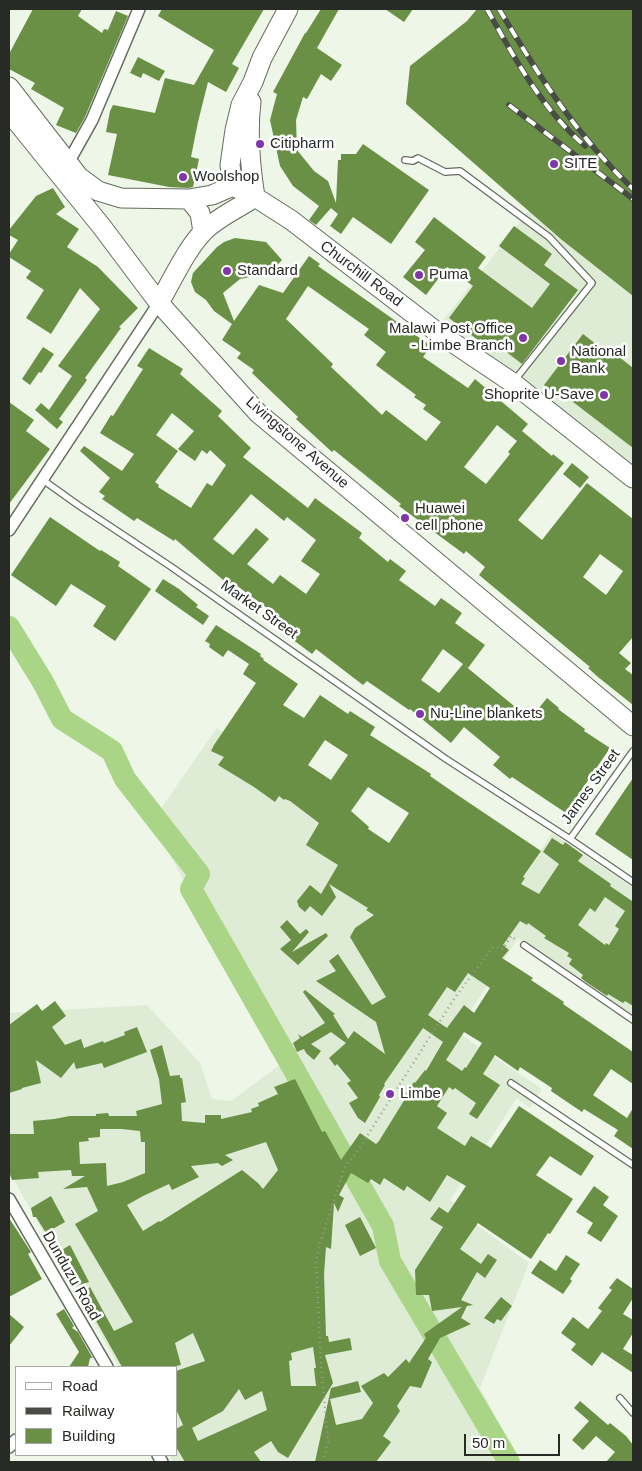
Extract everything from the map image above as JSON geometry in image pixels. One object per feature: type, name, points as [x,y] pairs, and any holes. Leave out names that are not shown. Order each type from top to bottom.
[{"type":"highway","points":[[9,87],[74,170],[98,190],[121,198],[189,199],[212,195],[233,186],[230,165],[235,130],[242,105],[262,58],[288,9]]},
{"type":"highway","points":[[159,303],[181,263],[203,232],[216,221],[256,197],[250,168],[249,120],[253,82]]},
{"type":"highway","name":"Livingstone Avenue","points":[[9,112],[102,227],[159,303],[258,413],[633,726]]},
{"type":"highway","name":"Churchill Road","points":[[233,186],[256,197],[290,220],[437,332],[513,383],[633,478]]},
{"type":"highway","points":[[102,227],[106,214],[114,203],[121,198]]},
{"type":"highway","points":[[189,199],[200,213],[203,232]]},
{"type":"street","points":[[74,170],[92,120],[139,9]]},
{"type":"street","points":[[9,530],[159,303]]},
{"type":"street","name":"Dunduzu Road","points":[[9,1199],[103,1365]]},
{"type":"lane","points":[[405,160],[413,161],[418,158],[445,172],[460,171],[549,237],[592,283],[513,383]]},
{"type":"lane","name":"Market Street","points":[[43,480],[170,566],[446,759],[633,882]]},
{"type":"lane","name":"James Street","points":[[570,839],[633,750]]},
{"type":"lane","points":[[524,945],[633,1020]]},
{"type":"lane","points":[[511,1083],[633,1165]]},
{"type":"lane","points":[[620,1398],[633,1414]]},
{"type":"path","points":[[323,1462],[328,1442],[321,1363],[316,1262],[320,1243],[345,1166],[355,1155],[454,1000],[494,947],[503,949],[511,936],[524,945]]},
{"type":"shaded area","points":[[541,195],[633,265],[633,466],[438,327]]},
{"type":"shaded area","name":"Limbe","points":[[217,728],[500,916],[552,833],[633,888],[633,1016],[518,938],[457,1032],[542,1089],[530,1108],[517,1098],[450,1200],[471,1214],[470,1220],[529,1263],[480,1388],[520,1462],[173,1462],[170,1456],[178,1456],[178,1366],[118,1366],[9,1171],[9,1013],[147,1005],[200,1063],[212,1099],[231,1101],[281,1064],[152,821]]},
{"type":"building","points":[[33,9],[82,9],[78,16],[102,33],[104,29],[108,30],[116,11],[128,16],[85,117],[76,133],[56,125],[64,108],[31,89],[35,83],[9,69],[9,54]]},
{"type":"building","points":[[162,9],[264,9],[232,64],[239,68],[226,92],[208,82],[191,157],[199,159],[193,187],[188,188],[169,187],[108,175],[117,134],[106,132],[113,105],[155,113],[165,78],[194,85],[214,50],[158,16]]},
{"type":"building","points":[[321,9],[339,9],[317,48],[342,65],[331,81],[321,74],[307,99],[303,97],[296,120],[297,150],[314,171],[328,181],[336,203],[338,160],[341,160],[341,154],[356,154],[363,144],[429,190],[391,244],[353,217],[341,234],[330,226],[338,214],[331,208],[316,225],[309,220],[319,206],[293,186],[280,166],[270,120],[277,94],[273,92],[305,33]]},
{"type":"building","points":[[385,9],[413,9],[404,22]]},
{"type":"building","name":"SITE","points":[[477,9],[633,9],[633,296],[562,240],[406,104],[410,66],[467,21]]},
{"type":"building","points":[[138,57],[165,71],[159,81],[143,73],[141,78],[130,73]]},
{"type":"building","points":[[53,188],[65,207],[56,214],[79,229],[67,247],[98,267],[138,308],[119,327],[121,328],[85,378],[87,380],[59,419],[63,422],[57,429],[35,410],[41,403],[49,410],[72,376],[58,366],[100,309],[80,288],[51,334],[26,318],[44,290],[26,278],[31,271],[9,257],[18,240],[9,235],[9,230],[36,196]]},
{"type":"building","points":[[434,217],[486,257],[478,268],[532,308],[550,284],[499,246],[514,226],[552,254],[544,265],[578,290],[522,364],[500,347],[495,353],[449,318],[473,286],[447,267],[426,295],[403,277],[425,250],[415,242]]},
{"type":"building","points":[[235,238],[266,242],[282,260],[270,273],[240,279],[223,293],[234,321],[259,285],[283,293],[309,256],[320,264],[318,266],[431,346],[423,357],[468,388],[475,379],[528,424],[522,431],[552,456],[553,454],[564,463],[518,520],[542,540],[587,483],[633,519],[633,637],[619,653],[631,663],[625,669],[633,675],[633,705],[479,575],[485,567],[466,551],[464,554],[399,506],[401,504],[334,450],[332,452],[296,419],[298,417],[252,373],[254,370],[237,358],[241,353],[222,340],[232,324],[214,311],[206,300],[195,292],[191,282],[193,273],[224,242]],"holes":[[[308,286],[369,329],[364,335],[386,352],[376,365],[416,395],[414,397],[426,405],[423,409],[441,422],[426,441],[386,410],[382,415],[331,367],[333,364],[286,319]],[[497,425],[517,441],[508,452],[510,454],[486,484],[464,467]],[[600,554],[623,571],[606,595],[583,577]]]},
{"type":"building","points":[[583,334],[605,351],[608,348],[633,368],[633,448],[564,395],[561,398],[544,385]]},
{"type":"building","points":[[43,347],[54,354],[30,385],[22,379]]},
{"type":"building","points":[[149,348],[183,369],[180,374],[222,411],[218,416],[251,448],[243,457],[308,508],[315,498],[362,533],[359,538],[388,562],[390,559],[406,571],[399,580],[435,606],[441,598],[462,613],[455,623],[485,645],[468,668],[464,665],[530,719],[547,698],[558,709],[585,729],[584,731],[610,748],[566,813],[512,777],[510,779],[493,765],[500,757],[464,727],[451,743],[410,709],[367,681],[363,685],[316,649],[312,654],[288,636],[294,628],[232,582],[229,585],[175,539],[174,541],[137,518],[134,521],[102,499],[105,496],[99,492],[110,478],[80,451],[84,446],[122,471],[134,454],[100,433],[143,369],[137,366]],"holes":[[[172,413],[194,431],[178,449],[195,461],[202,450],[207,454],[210,450],[226,465],[212,486],[207,483],[191,508],[158,487],[159,485],[155,482],[178,451],[156,435]],[[251,494],[284,521],[287,517],[316,540],[301,561],[320,574],[306,594],[280,575],[273,584],[247,564],[269,539],[256,528],[233,555],[213,539]],[[443,649],[463,664],[439,693],[421,680]]]},
{"type":"building","points":[[9,402],[34,420],[26,431],[50,449],[9,504]]},
{"type":"building","points":[[572,463],[589,477],[580,488],[563,474]]},
{"type":"building","points":[[50,517],[100,551],[120,562],[118,566],[151,589],[115,641],[93,626],[106,606],[71,584],[56,606],[11,575]]},
{"type":"building","points":[[163,579],[179,589],[198,605],[196,607],[209,616],[203,625],[155,591]]},
{"type":"building","points":[[216,625],[261,654],[260,656],[263,660],[298,684],[283,705],[304,718],[320,695],[348,714],[350,711],[375,727],[370,735],[431,774],[430,776],[541,851],[523,877],[525,878],[521,884],[539,894],[559,864],[543,852],[552,838],[563,845],[565,842],[583,855],[578,861],[611,884],[610,886],[632,901],[633,899],[633,1006],[625,1001],[623,1003],[608,994],[607,996],[586,982],[581,978],[583,975],[569,964],[572,959],[567,956],[569,953],[544,938],[546,936],[528,923],[527,925],[520,921],[503,945],[509,950],[502,958],[533,978],[531,980],[564,1002],[563,1004],[633,1052],[633,1084],[611,1069],[593,1095],[627,1118],[633,1108],[633,1149],[614,1136],[618,1130],[584,1109],[582,1112],[551,1091],[552,1088],[520,1067],[518,1071],[495,1055],[483,1074],[500,1085],[477,1119],[469,1114],[476,1103],[455,1088],[453,1090],[449,1087],[437,1106],[447,1113],[437,1128],[465,1146],[471,1136],[491,1148],[519,1106],[594,1156],[581,1176],[550,1156],[536,1175],[573,1199],[531,1259],[478,1223],[460,1249],[481,1264],[488,1254],[497,1260],[485,1278],[477,1272],[461,1300],[473,1305],[467,1306],[461,1318],[471,1324],[440,1338],[428,1359],[432,1362],[421,1388],[410,1386],[397,1406],[400,1411],[383,1436],[391,1442],[376,1462],[315,1462],[331,1388],[358,1381],[361,1392],[330,1399],[336,1425],[362,1419],[373,1403],[361,1386],[384,1373],[388,1377],[406,1359],[409,1363],[426,1338],[424,1334],[462,1307],[432,1311],[429,1295],[416,1295],[415,1270],[443,1227],[430,1219],[439,1207],[448,1213],[466,1186],[447,1175],[430,1202],[407,1186],[404,1191],[384,1178],[380,1185],[371,1179],[368,1183],[351,1173],[339,1195],[344,1198],[338,1212],[334,1203],[331,1249],[326,1247],[324,1274],[326,1336],[328,1336],[329,1342],[350,1338],[352,1350],[325,1355],[333,1383],[288,1458],[278,1452],[271,1441],[254,1452],[261,1462],[185,1462],[178,1450],[178,1428],[183,1425],[178,1414],[178,1370],[205,1361],[193,1333],[175,1343],[181,1365],[121,1366],[81,1294],[90,1287],[114,1331],[133,1322],[75,1224],[98,1211],[87,1187],[63,1189],[85,1176],[72,1176],[71,1170],[38,1172],[39,1178],[12,1180],[9,1172],[10,1134],[34,1134],[33,1121],[70,1116],[96,1116],[96,1114],[108,1113],[109,1116],[137,1116],[136,1111],[162,1104],[159,1079],[150,1050],[162,1045],[170,1076],[180,1075],[180,1078],[182,1078],[186,1102],[181,1103],[182,1121],[205,1123],[205,1115],[221,1115],[221,1119],[252,1112],[251,1109],[259,1106],[258,1103],[278,1094],[274,1087],[295,1079],[322,1132],[325,1131],[341,1160],[360,1133],[376,1144],[379,1141],[405,1099],[403,1098],[414,1082],[426,1071],[443,1042],[423,1028],[384,1084],[379,1095],[380,1097],[365,1123],[358,1118],[349,1103],[358,1098],[347,1083],[351,1081],[337,1064],[335,1066],[329,1058],[346,1043],[331,1032],[311,1044],[321,1051],[314,1060],[304,1049],[297,1052],[293,1043],[300,1038],[298,1034],[302,1037],[325,1023],[303,992],[305,990],[335,1014],[333,1015],[348,1039],[354,1031],[385,1054],[376,1022],[316,981],[336,971],[329,961],[338,954],[372,1005],[386,997],[350,937],[355,928],[374,915],[366,910],[368,908],[329,884],[336,897],[322,916],[310,906],[305,912],[299,907],[297,901],[310,885],[321,894],[338,865],[306,845],[319,823],[290,801],[284,800],[279,796],[275,802],[218,765],[224,757],[211,751],[256,683],[243,674],[249,664],[228,650],[223,657],[209,647],[210,644],[205,641]],"holes":[[[325,740],[348,755],[331,780],[308,765]],[[368,787],[409,813],[389,843],[368,829],[369,827],[351,811]],[[605,897],[625,911],[615,926],[619,929],[609,945],[606,943],[605,945],[578,925],[590,908],[595,912]],[[468,973],[490,988],[474,1013],[464,1005],[447,1028],[428,1015],[447,987],[455,992]],[[464,1032],[482,1043],[466,1068],[462,1071],[446,1060]],[[100,1129],[140,1131],[141,1142],[145,1142],[145,1173],[107,1186],[106,1163],[80,1164],[79,1142],[89,1141],[88,1138],[100,1137]],[[266,1142],[278,1170],[263,1189],[242,1170],[143,1231],[127,1205],[169,1184],[172,1190],[199,1177],[191,1166],[218,1163],[222,1166],[233,1160],[225,1155]],[[313,1347],[316,1386],[291,1386],[289,1361],[292,1360],[291,1353]],[[239,1389],[245,1400],[262,1391],[267,1410],[198,1441],[192,1428],[223,1411]]]},
{"type":"building","points":[[633,778],[633,860],[595,834]]},
{"type":"building","points":[[287,920],[300,934],[306,929],[309,932],[292,952],[326,933],[328,936],[298,965],[280,949],[291,940],[280,927]]},
{"type":"building","points":[[55,1001],[66,1016],[52,1027],[65,1045],[81,1039],[84,1048],[103,1041],[104,1043],[125,1035],[124,1032],[137,1027],[147,1052],[104,1068],[102,1063],[76,1069],[74,1062],[61,1078],[36,1060],[41,1083],[9,1093],[9,1025],[37,1004],[42,1011]]},
{"type":"building","points":[[594,1186],[609,1197],[603,1205],[618,1216],[601,1242],[587,1233],[593,1223],[576,1212]]},
{"type":"building","points":[[51,1196],[65,1222],[46,1233],[36,1217],[33,1217],[31,1208]]},
{"type":"building","points":[[360,1217],[376,1248],[360,1256],[345,1225]]},
{"type":"building","points":[[9,1218],[31,1252],[28,1254],[42,1279],[9,1297]]},
{"type":"building","points":[[70,1245],[89,1282],[76,1286],[63,1265],[57,1253]]},
{"type":"building","points":[[566,1255],[580,1264],[563,1294],[531,1273],[540,1260],[556,1271]]},
{"type":"building","points":[[617,1278],[633,1289],[633,1298],[623,1314],[633,1320],[633,1333],[623,1349],[633,1355],[633,1373],[602,1352],[592,1366],[571,1350],[576,1344],[561,1333],[573,1317],[588,1329],[602,1311],[598,1308],[612,1290],[609,1288]]},
{"type":"building","points":[[501,1297],[512,1306],[501,1321],[497,1319],[494,1324],[484,1318]]},
{"type":"building","points":[[64,1309],[74,1326],[72,1328],[78,1332],[93,1358],[90,1358],[88,1366],[70,1366],[79,1352],[56,1314]]},
{"type":"building","points":[[9,1314],[24,1327],[9,1346]]},
{"type":"building","points":[[580,1401],[608,1425],[610,1423],[626,1436],[633,1445],[633,1462],[606,1462],[615,1452],[596,1436],[583,1450],[572,1440],[589,1421],[574,1408]]},
{"type":"waterway","points":[[9,627],[43,682],[62,719],[112,751],[125,779],[199,874],[191,889],[383,1226],[390,1261],[509,1462]]},
{"type":"railway","points":[[487,9],[542,99],[555,116],[585,146]]},
{"type":"railway","points":[[499,9],[544,81],[576,126],[633,189]]},
{"type":"railway","points":[[509,105],[633,199]]},
{"type":"place","name":"Citipharm","points":[[260,144]]},
{"type":"place","name":"SITE","points":[[554,164]]},
{"type":"place","name":"Woolshop","points":[[183,177]]},
{"type":"place","name":"Standard","points":[[227,271]]},
{"type":"place","name":"Puma","points":[[419,275]]},
{"type":"place","name":"Malawi Post Office - Limbe Branch","points":[[523,338]]},
{"type":"place","name":"National Bank","points":[[561,361]]},
{"type":"place","name":"Shoprite U-Save","points":[[604,395]]},
{"type":"place","name":"Huawei cell phone","points":[[405,518]]},
{"type":"place","name":"Nu-Line blankets","points":[[420,714]]},
{"type":"place","name":"Limbe","points":[[390,1094]]}]
